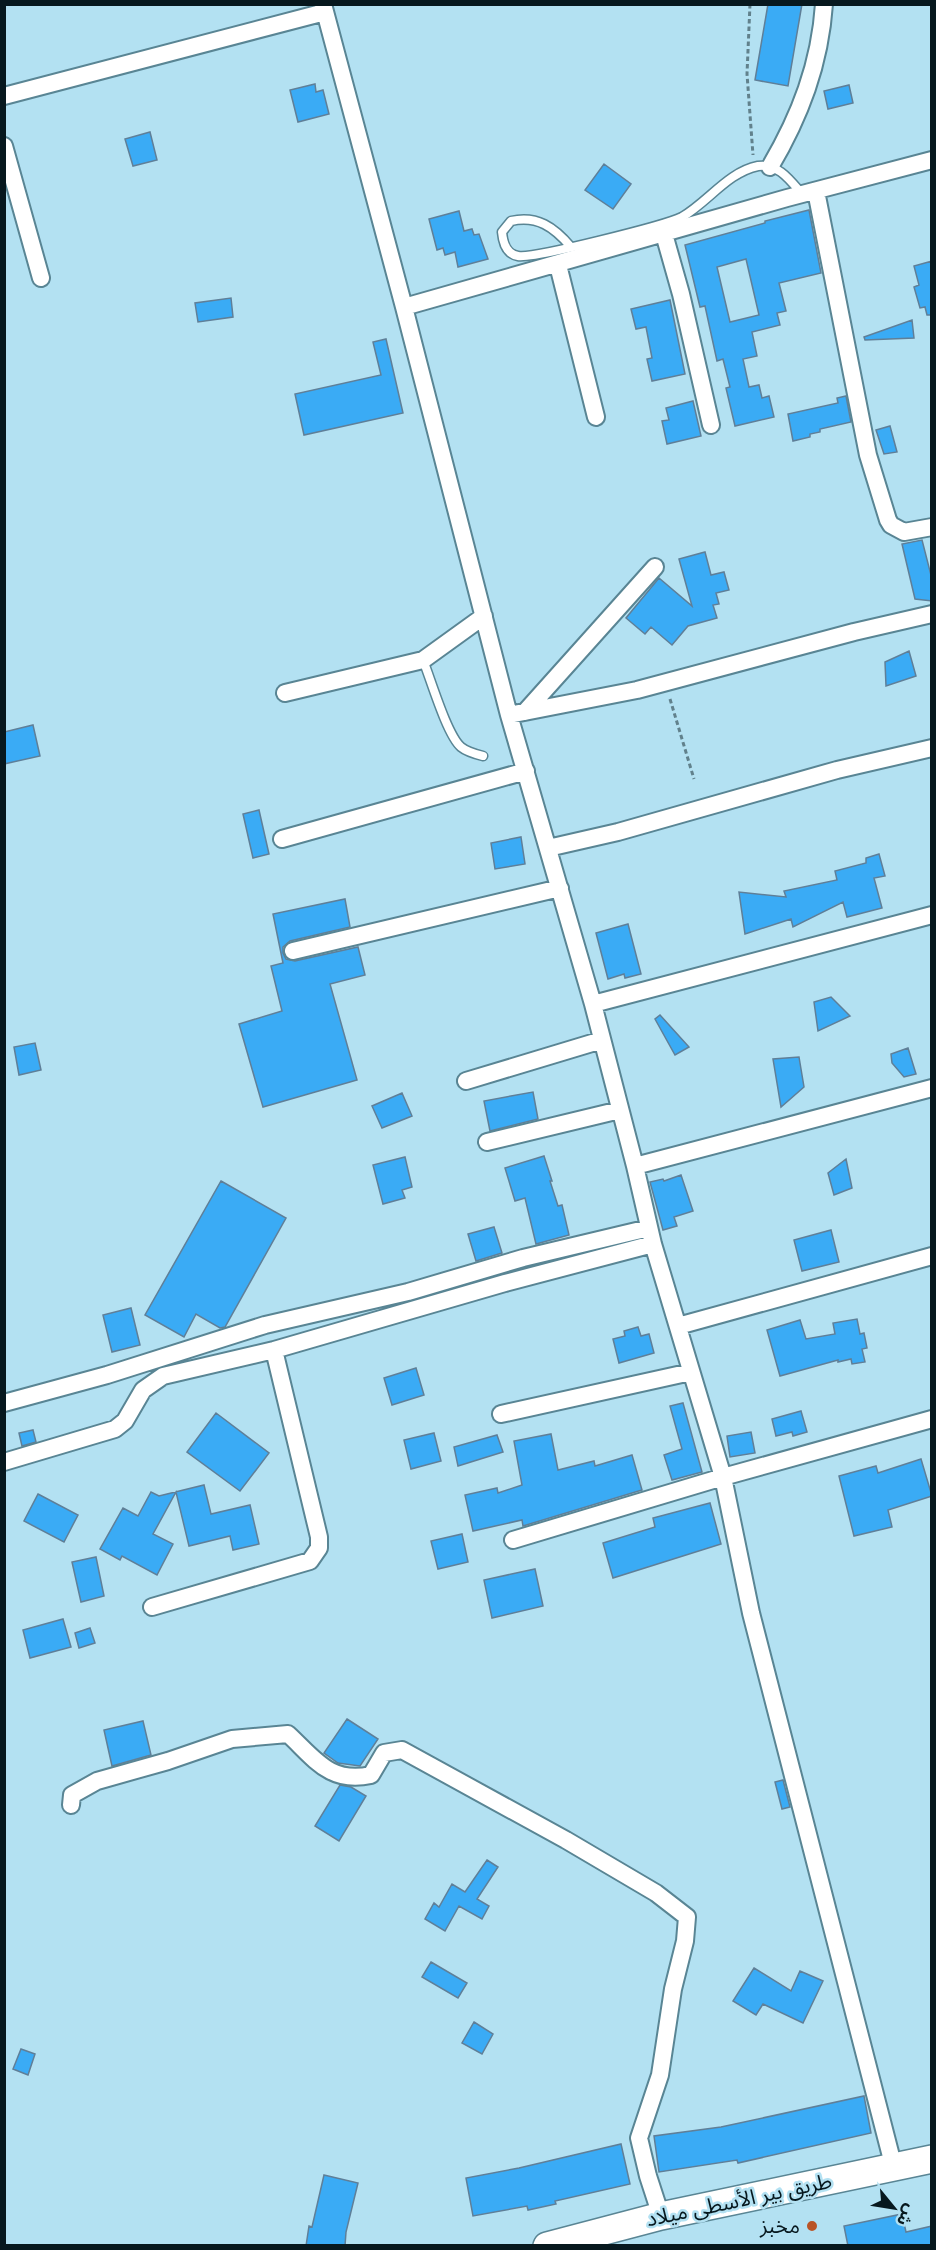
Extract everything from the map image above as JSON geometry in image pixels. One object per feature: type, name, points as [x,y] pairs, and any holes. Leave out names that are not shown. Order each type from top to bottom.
[{"type":"main road","name":"طريق بير الأسطى ميلاد","points":[[547,2246],[661,2216],[932,2159]]},
{"type":"street","points":[[762,167],[786,140],[811,81],[824,4]]},
{"type":"street","points":[[4,96],[324,8],[484,616],[517,713],[526,771],[593,1004],[651,1236],[723,1477],[751,1613],[894,2168]]},
{"type":"street","points":[[4,146],[41,278]]},
{"type":"street","points":[[404,307],[809,192],[932,160]]},
{"type":"street","points":[[809,192],[868,455],[888,520],[891,525],[904,532],[932,527]]},
{"type":"street","points":[[664,234],[681,294],[711,425]]},
{"type":"street","points":[[558,265],[596,417]]},
{"type":"street","points":[[517,713],[655,567]]},
{"type":"street","points":[[517,713],[637,690],[854,632],[932,614]]},
{"type":"street","points":[[285,693],[423,660],[484,616]]},
{"type":"street","points":[[548,848],[618,832],[837,770],[932,748]]},
{"type":"street","points":[[282,838],[526,771]]},
{"type":"street","points":[[293,951],[560,888]]},
{"type":"street","points":[[593,1004],[932,915]]},
{"type":"street","points":[[466,1081],[602,1040]]},
{"type":"street","points":[[635,1166],[932,1088]]},
{"type":"street","points":[[487,1142],[620,1110]]},
{"type":"street","points":[[4,1462],[115,1429],[125,1421],[143,1390],[164,1376],[274,1350],[494,1286],[651,1236]]},
{"type":"street","points":[[4,1403],[107,1375],[265,1325],[408,1292],[523,1258],[651,1236]]},
{"type":"street","points":[[678,1326],[932,1256]]},
{"type":"street","points":[[152,1607],[310,1561],[316,1553],[319,1537],[274,1350]]},
{"type":"street","points":[[501,1414],[691,1372]]},
{"type":"street","points":[[513,1540],[723,1477],[932,1419]]},
{"type":"street","points":[[71,1805],[72,1795],[97,1781],[168,1761],[232,1739],[288,1734],[330,1773],[354,1779],[371,1775],[384,1753],[402,1750],[566,1840],[656,1893],[687,1917],[685,1941],[673,1989],[660,2075],[639,2138],[661,2216]]},
{"type":"lane","points":[[571,247],[558,234],[532,219],[511,221],[502,232],[506,248],[519,256],[527,257],[571,247],[663,224],[695,209],[728,180],[762,167],[784,174],[809,192]]},
{"type":"lane","points":[[423,660],[452,733],[460,746],[483,756]]},
{"type":"path","points":[[750,4],[747,74],[762,167]]},
{"type":"path","points":[[665,683],[694,779]]},
{"type":"building","points":[[768,4],[802,4],[788,86],[755,80]]},
{"type":"building","points":[[315,84],[316,92],[323,90],[329,114],[298,122],[290,90]]},
{"type":"building","points":[[849,85],[853,103],[828,109],[824,91]]},
{"type":"building","points":[[150,132],[157,160],[133,166],[125,139]]},
{"type":"building","points":[[604,164],[631,184],[613,209],[585,190]]},
{"type":"building","points":[[809,210],[821,273],[779,283],[786,311],[777,313],[780,325],[752,332],[757,356],[743,359],[749,387],[759,385],[762,398],[769,396],[774,417],[735,426],[726,388],[730,387],[723,359],[717,361],[705,306],[700,307],[685,245],[765,223],[765,221]],"holes":[[[746,259],[759,315],[730,322],[717,267]]]},
{"type":"building","points":[[459,211],[464,231],[472,229],[474,235],[479,234],[488,259],[458,267],[455,252],[445,255],[443,248],[437,250],[429,219]]},
{"type":"building","points":[[932,261],[932,315],[927,315],[925,307],[920,308],[914,287],[919,285],[914,266]]},
{"type":"building","points":[[231,298],[233,317],[198,322],[195,303]]},
{"type":"building","points":[[670,300],[685,374],[652,381],[647,359],[652,358],[646,327],[636,329],[631,309]]},
{"type":"building","points":[[912,320],[914,338],[865,340],[864,337]]},
{"type":"building","points":[[386,339],[403,413],[304,435],[295,394],[381,375],[373,342]]},
{"type":"building","points":[[846,396],[851,422],[820,429],[820,432],[810,434],[810,437],[793,441],[788,414],[838,403],[837,398]]},
{"type":"building","points":[[693,401],[701,436],[667,444],[662,421],[669,420],[666,408]]},
{"type":"building","points":[[890,426],[897,452],[884,454],[876,430]]},
{"type":"building","points":[[922,540],[932,579],[932,601],[915,599],[902,544]]},
{"type":"building","points":[[705,552],[711,575],[724,572],[729,590],[716,593],[719,604],[713,605],[717,618],[688,626],[672,645],[651,627],[645,634],[626,618],[659,578],[692,606],[679,559]]},
{"type":"building","points":[[909,651],[916,676],[886,686],[885,662]]},
{"type":"building","points":[[33,725],[40,756],[4,764],[4,732]]},
{"type":"building","points":[[259,810],[269,854],[253,858],[243,814]]},
{"type":"building","points":[[521,837],[525,864],[495,869],[491,843]]},
{"type":"building","points":[[879,854],[885,876],[874,878],[882,908],[847,917],[843,902],[793,927],[791,919],[745,934],[739,892],[786,897],[784,891],[837,880],[835,871],[866,863],[866,858]]},
{"type":"building","points":[[345,899],[350,927],[290,941],[283,947],[283,953],[286,959],[295,961],[358,947],[365,975],[330,984],[357,1080],[263,1107],[239,1024],[282,1011],[271,966],[283,963],[273,914]]},
{"type":"building","points":[[628,924],[641,974],[625,978],[624,974],[608,979],[596,933]]},
{"type":"building","points":[[831,997],[850,1016],[818,1031],[814,1002]]},
{"type":"building","points":[[660,1015],[689,1047],[675,1055],[655,1019]]},
{"type":"building","points":[[35,1043],[41,1070],[19,1075],[14,1047]]},
{"type":"building","points":[[908,1048],[916,1074],[904,1077],[892,1063],[891,1054]]},
{"type":"building","points":[[799,1057],[804,1087],[781,1107],[773,1059]]},
{"type":"building","points":[[533,1092],[538,1119],[490,1131],[484,1101]]},
{"type":"building","points":[[402,1093],[412,1116],[382,1128],[372,1106]]},
{"type":"building","points":[[544,1156],[558,1206],[562,1205],[569,1235],[536,1244],[525,1198],[515,1201],[505,1168]]},
{"type":"building","points":[[405,1157],[412,1187],[402,1190],[405,1198],[383,1204],[373,1165]]},
{"type":"building","points":[[846,1159],[852,1188],[834,1195],[828,1173]]},
{"type":"building","points":[[681,1175],[693,1211],[674,1217],[677,1226],[663,1230],[650,1182],[663,1179],[664,1181]]},
{"type":"building","points":[[221,1181],[286,1218],[225,1327],[220,1328],[196,1314],[184,1337],[145,1315]]},
{"type":"building","points":[[494,1227],[502,1253],[476,1261],[468,1234]]},
{"type":"building","points":[[831,1230],[839,1262],[802,1271],[794,1240]]},
{"type":"building","points":[[131,1308],[140,1345],[112,1352],[103,1315]]},
{"type":"building","points":[[857,1319],[860,1334],[864,1333],[867,1348],[862,1349],[865,1362],[852,1364],[851,1359],[838,1362],[838,1360],[780,1376],[767,1330],[800,1320],[806,1339],[835,1334],[833,1323]]},
{"type":"building","points":[[638,1327],[641,1336],[649,1334],[654,1353],[619,1363],[613,1339],[625,1336],[624,1331]]},
{"type":"building","points":[[416,1368],[424,1395],[392,1405],[384,1378]]},
{"type":"building","points":[[683,1403],[702,1472],[672,1480],[664,1455],[682,1449],[670,1406]]},
{"type":"building","points":[[801,1411],[807,1432],[793,1436],[792,1432],[776,1436],[772,1419]]},
{"type":"building","points":[[216,1413],[269,1453],[240,1491],[187,1452]]},
{"type":"building","points":[[33,1430],[36,1442],[22,1446],[19,1433]]},
{"type":"building","points":[[751,1432],[755,1453],[730,1457],[727,1436]]},
{"type":"building","points":[[434,1433],[441,1461],[411,1469],[404,1440]]},
{"type":"building","points":[[551,1434],[558,1470],[594,1461],[595,1466],[632,1455],[642,1490],[523,1526],[522,1520],[473,1531],[465,1495],[497,1488],[498,1493],[522,1485],[514,1441]]},
{"type":"building","points":[[497,1435],[503,1452],[458,1466],[454,1447]]},
{"type":"building","points":[[921,1459],[932,1496],[888,1510],[892,1527],[854,1536],[839,1476],[876,1466],[878,1473]]},
{"type":"building","points":[[204,1485],[211,1514],[250,1505],[259,1544],[233,1550],[230,1536],[189,1546],[176,1492],[153,1534],[173,1544],[157,1575],[122,1556],[120,1560],[100,1549],[123,1508],[138,1516],[151,1492],[159,1496]]},
{"type":"building","points":[[38,1494],[78,1515],[64,1542],[24,1521]]},
{"type":"building","points":[[710,1503],[721,1544],[613,1578],[603,1543],[655,1527],[653,1518]]},
{"type":"building","points":[[462,1534],[468,1562],[438,1569],[431,1541]]},
{"type":"building","points":[[96,1557],[104,1596],[81,1602],[72,1562]]},
{"type":"building","points":[[535,1569],[543,1606],[492,1618],[484,1580]]},
{"type":"building","points":[[63,1619],[71,1647],[30,1658],[23,1630]]},
{"type":"building","points":[[90,1628],[95,1643],[79,1648],[75,1633]]},
{"type":"building","points":[[347,1719],[378,1739],[360,1766],[338,1763],[324,1753]]},
{"type":"building","points":[[143,1721],[151,1755],[112,1766],[104,1730]]},
{"type":"building","points":[[783,1780],[790,1807],[782,1809],[775,1782]]},
{"type":"building","points":[[340,1785],[351,1787],[366,1796],[339,1841],[315,1826]]},
{"type":"building","points":[[487,1860],[498,1867],[477,1899],[489,1906],[482,1919],[459,1906],[445,1931],[425,1919],[434,1903],[439,1907],[452,1884],[465,1892]]},
{"type":"building","points":[[431,1962],[467,1983],[458,1998],[422,1977]]},
{"type":"building","points":[[754,1968],[791,1991],[800,1971],[823,1981],[803,2023],[763,2004],[756,2015],[733,2001]]},
{"type":"building","points":[[474,2022],[493,2034],[482,2054],[462,2043]]},
{"type":"building","points":[[21,2049],[35,2054],[28,2075],[13,2069]]},
{"type":"building","points":[[864,2096],[871,2133],[738,2163],[737,2160],[659,2172],[654,2136],[721,2127]]},
{"type":"building","points":[[621,2144],[630,2184],[555,2201],[556,2204],[528,2210],[527,2206],[473,2216],[466,2178]]},
{"type":"building","points":[[324,2175],[358,2183],[346,2232],[345,2246],[306,2246],[309,2226],[312,2227]]},
{"type":"building","points":[[902,2214],[906,2232],[932,2226],[932,2246],[848,2246],[844,2226]]},
{"type":"place","name":"مخبز","points":[[812,2226]]}]
